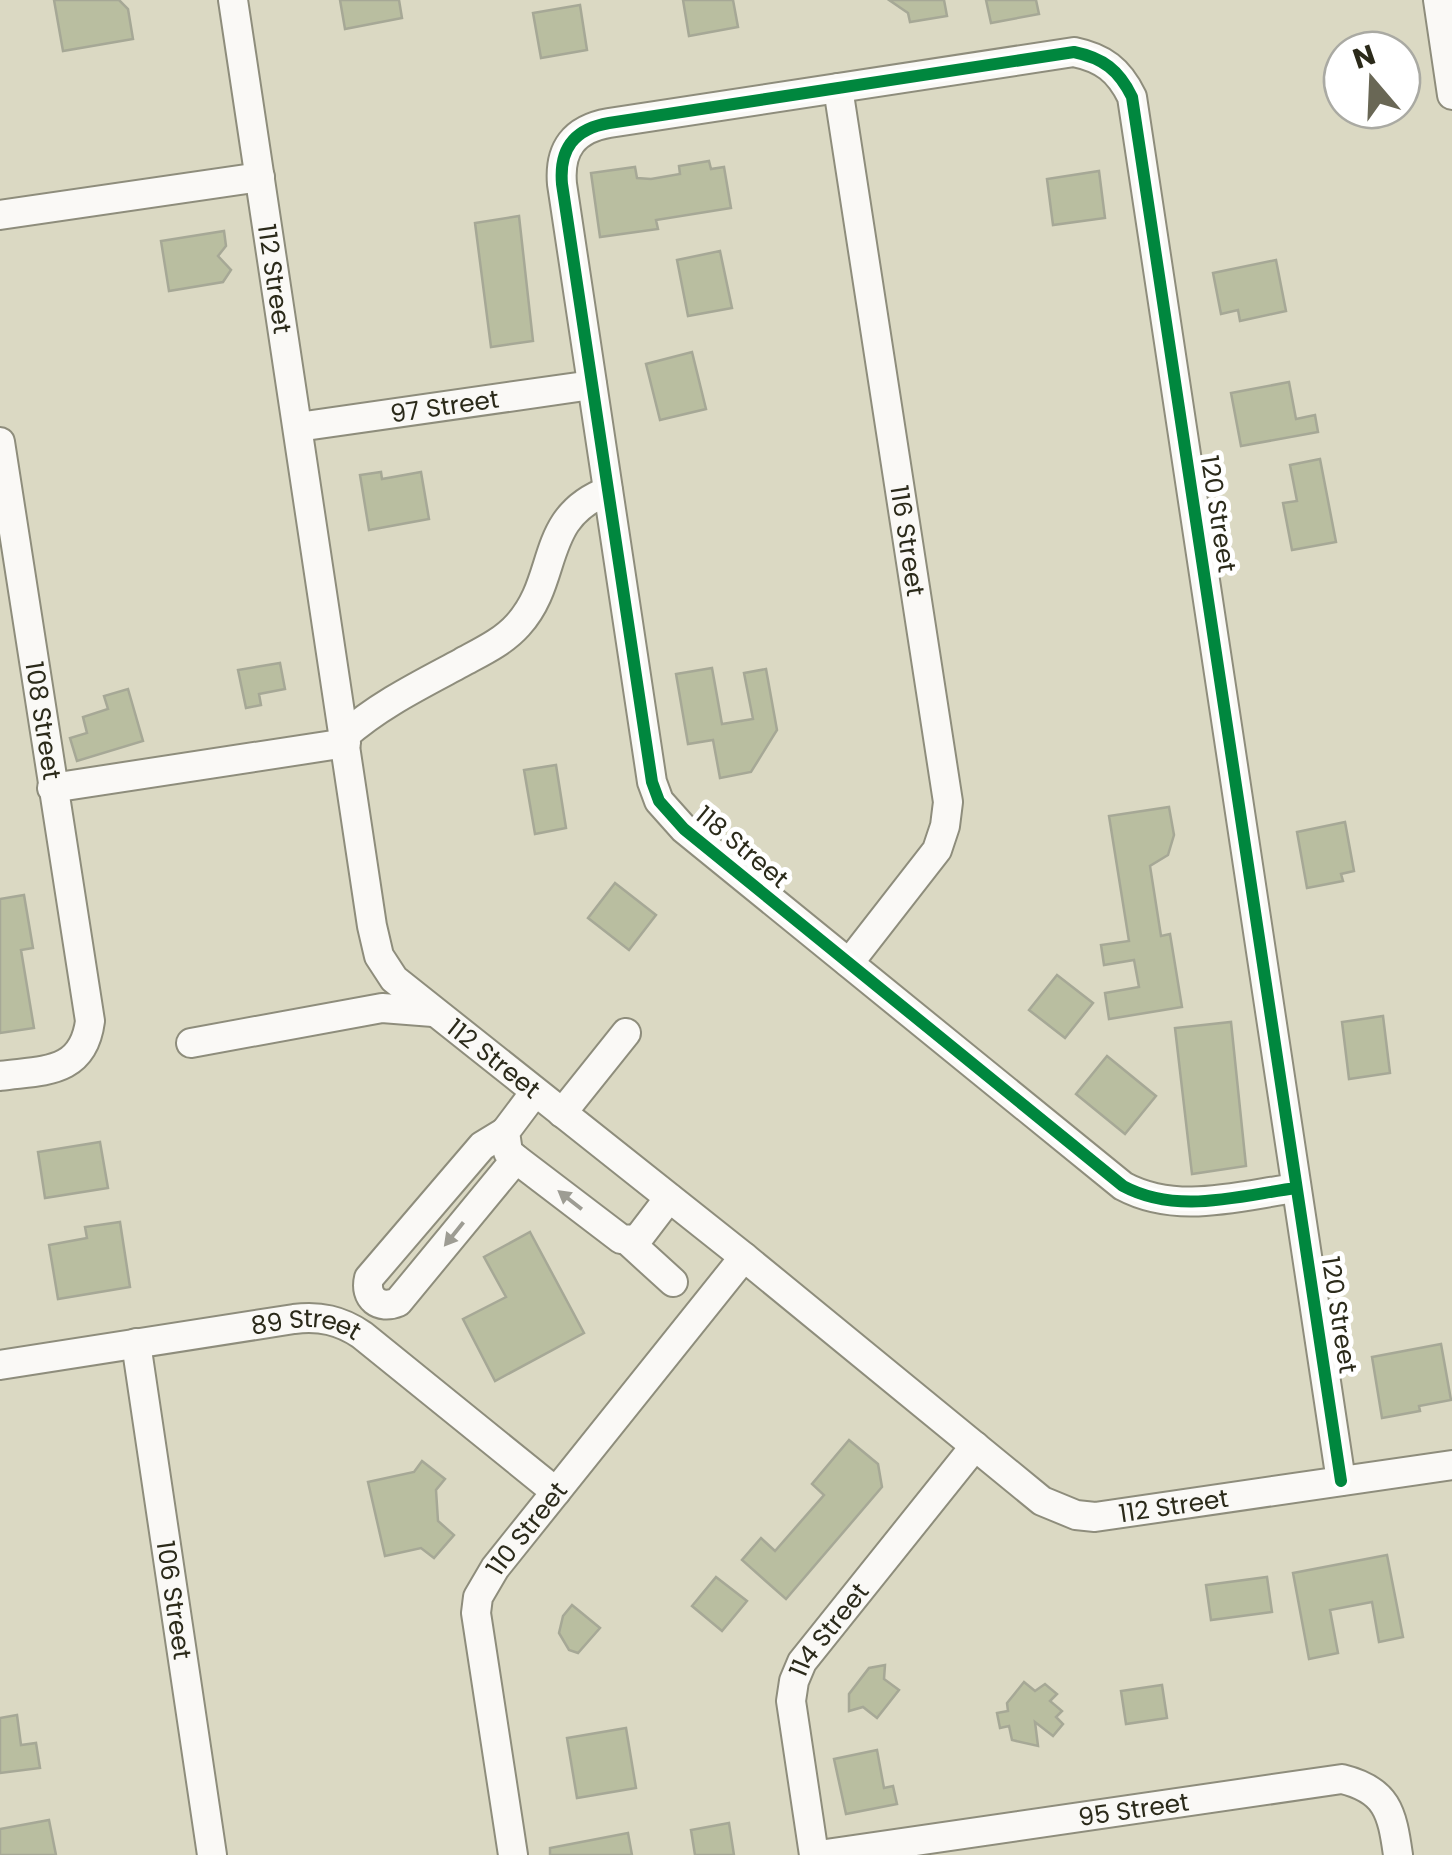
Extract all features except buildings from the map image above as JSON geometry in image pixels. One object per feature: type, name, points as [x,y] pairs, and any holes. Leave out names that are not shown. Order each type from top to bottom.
[{"type":"street","name":"112 Street","points":[[233,0],[380,956],[394,979],[1042,1501],[1076,1515],[1095,1517],[1452,1465]]},
{"type":"street","points":[[1438,0],[1452,95]]},
{"type":"street","name":"120 Street","points":[[609,123],[1074,52],[1093,56],[1124,80],[1132,96],[1341,1481]]},
{"type":"street","name":"116 Street","points":[[838,88],[948,802],[937,850],[849,964]]},
{"type":"street","name":"118 Street","points":[[609,123],[591,126],[576,135],[560,166],[652,782],[659,800],[684,829],[1122,1186],[1140,1195],[1178,1203],[1296,1188]]},
{"type":"street","points":[[0,214],[260,177]]},
{"type":"street","name":"97 Street","points":[[298,427],[592,385]]},
{"type":"street","name":"108 Street","points":[[0,442],[88,1010],[88,1032],[78,1053],[60,1066],[0,1076]]},
{"type":"street","points":[[52,788],[345,740],[385,704],[506,636],[530,609],[565,520],[592,497],[608,491]]},
{"type":"street","points":[[357,1011],[375,985],[380,956]]},
{"type":"street","points":[[191,1043],[357,1011],[408,1008],[433,1012]]},
{"type":"street","points":[[562,1113],[626,1033]]},
{"type":"street","points":[[516,1159],[398,1302],[381,1305],[374,1301],[367,1286],[374,1271],[482,1146],[505,1132],[536,1092]]},
{"type":"street","points":[[505,1132],[508,1152],[616,1236],[628,1241],[673,1282]]},
{"type":"street","points":[[628,1241],[640,1236],[669,1198]]},
{"type":"street","name":"110 Street","points":[[513,1855],[476,1613],[485,1581],[744,1258]]},
{"type":"street","name":"89 Street","points":[[0,1365],[309,1317],[339,1322],[362,1336],[556,1492]]},
{"type":"street","name":"106 Street","points":[[136,1343],[212,1855]]},
{"type":"street","name":"114 Street","points":[[816,1855],[792,1711],[794,1681],[808,1654],[974,1446]]},
{"type":"street","name":"95 Street","points":[[816,1855],[1342,1778],[1363,1784],[1380,1797],[1392,1815],[1398,1855]]},
{"type":"cycle path","points":[[1296,1188],[1230,1199],[1186,1201],[1165,1200],[1123,1186],[684,829],[659,801],[652,782],[562,184],[566,151],[586,130],[609,123],[1074,52],[1109,67],[1127,88],[1132,97],[1341,1481]]}]
